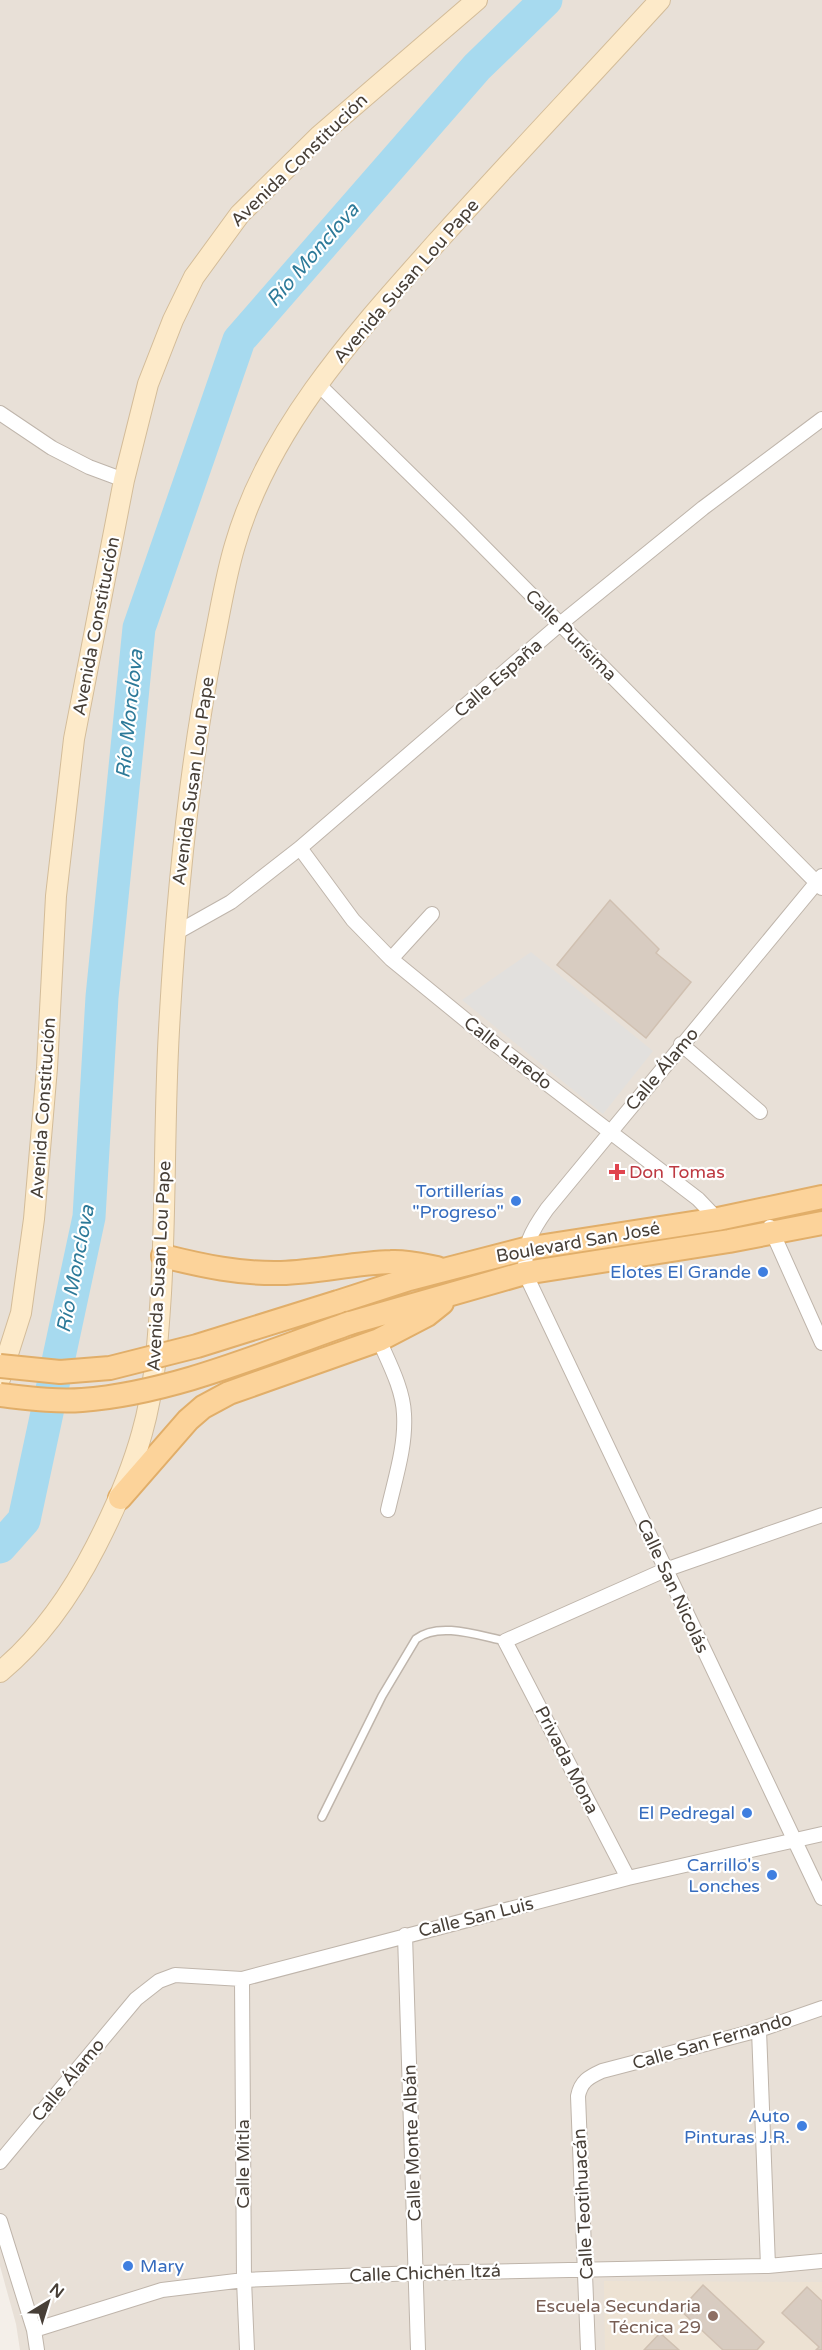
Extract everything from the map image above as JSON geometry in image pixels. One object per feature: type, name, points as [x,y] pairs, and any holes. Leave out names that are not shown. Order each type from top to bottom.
[{"type":"main road","name":"Avenida Constitución","points":[[0,1379],[21,1313],[34,1219],[47,1068],[56,896],[74,739],[124,480],[148,384],[194,277],[240,214],[319,136],[477,0]]},
{"type":"main road","name":"Avenida Susan Lou Pape","points":[[0,1672],[14,1661],[42,1629],[81,1574],[120,1498],[143,1431],[157,1346],[163,1256],[174,934],[192,764],[203,697],[235,546],[267,468],[294,421],[368,320],[660,0]]},
{"type":"main road","name":"Boulevard San José","points":[[0,1366],[60,1372],[110,1368],[197,1346],[444,1269],[525,1249],[718,1219],[822,1197]]},
{"type":"main road","name":"Boulevard San José","points":[[0,1395],[32,1399],[80,1400],[118,1396],[174,1383],[350,1323],[525,1273],[729,1241],[822,1223]]},
{"type":"main road","points":[[163,1256],[220,1270],[254,1274],[323,1270],[391,1262],[444,1269]]},
{"type":"main road","points":[[120,1498],[188,1419],[203,1407],[229,1393],[379,1340],[427,1315],[460,1291]]},
{"type":"street","name":"Calle Purísima","points":[[319,385],[820,882]]},
{"type":"street","points":[[0,413],[52,448],[88,466],[124,480]]},
{"type":"street","name":"Calle España","points":[[174,934],[231,902],[300,848],[560,624],[703,508],[822,419]]},
{"type":"street","name":"Calle Laredo","points":[[300,848],[353,920],[391,959],[495,1044],[698,1199],[718,1219],[729,1241]]},
{"type":"street","name":"Calle Álamo","points":[[525,1273],[525,1249],[542,1216],[681,1044],[820,882]]},
{"type":"street","points":[[391,959],[432,914]]},
{"type":"street","points":[[681,1044],[760,1112]]},
{"type":"street","points":[[762,1209],[822,1343]]},
{"type":"street","name":"Calle San Nicolás","points":[[525,1273],[822,1898]]},
{"type":"street","points":[[379,1340],[395,1380],[404,1412],[399,1463],[388,1510]]},
{"type":"street","points":[[506,1641],[665,1570],[822,1515]]},
{"type":"street","name":"Privada Mona","points":[[506,1641],[628,1878]]},
{"type":"street","name":"Calle San Luis","points":[[136,1999],[159,1981],[175,1975],[242,1979],[628,1878],[822,1834]]},
{"type":"street","name":"Calle Monte Albán","points":[[405,1935],[418,2350]]},
{"type":"street","name":"Calle Mitla","points":[[242,1979],[244,2280],[247,2350]]},
{"type":"street","name":"Calle Álamo","points":[[0,2162],[136,1999]]},
{"type":"street","name":"Calle San Fernando","points":[[602,2071],[759,2030],[822,2008]]},
{"type":"street","points":[[759,2030],[768,2265]]},
{"type":"street","name":"Calle Teotihuacán","points":[[588,2350],[578,2096],[579,2088],[586,2078],[602,2071]]},
{"type":"street","points":[[0,2221],[34,2330],[37,2350]]},
{"type":"street","name":"Calle Chichén Itzá","points":[[34,2330],[162,2290],[244,2280],[417,2272],[768,2265],[822,2261]]},
{"type":"lane","points":[[322,1817],[382,1696],[416,1639],[425,1633],[449,1631],[506,1641]]},
{"type":"shaded area","points":[[0,0],[822,0],[822,2350],[20,2350],[16,2324],[0,2266]]},
{"type":"shaded area","points":[[531,952],[653,1051],[603,1114],[462,1000]]},
{"type":"shaded area","name":"Escuela Secundaria Técnica 29","points":[[604,2281],[822,2282],[822,2350],[605,2350]]},
{"type":"building","points":[[610,900],[659,949],[656,953],[691,982],[646,1038],[557,965]]},
{"type":"building","points":[[703,2285],[764,2342],[757,2350],[723,2350],[680,2310]]},
{"type":"building","points":[[807,2287],[822,2301],[822,2350],[816,2350],[819,2347],[782,2313]]},
{"type":"building","points":[[660,2333],[679,2350],[644,2350]]},
{"type":"waterway","name":"Río Monclova","points":[[0,1547],[24,1520],[89,1217],[102,997],[139,628],[239,340],[477,67],[546,0]]},
{"type":"place","name":"Don Tomas","points":[[617,1172]]},
{"type":"place","name":"Tortillerías \"Progreso\"","points":[[516,1201]]},
{"type":"place","name":"Elotes El Grande","points":[[763,1272]]},
{"type":"place","name":"El Pedregal","points":[[747,1813]]},
{"type":"place","name":"Carrillo's Lonches","points":[[772,1875]]},
{"type":"place","name":"Auto Pinturas J.R.","points":[[802,2126]]},
{"type":"place","name":"Mary","points":[[128,2266]]},
{"type":"place","name":"Escuela Secundaria Técnica 29","points":[[713,2316]]}]
